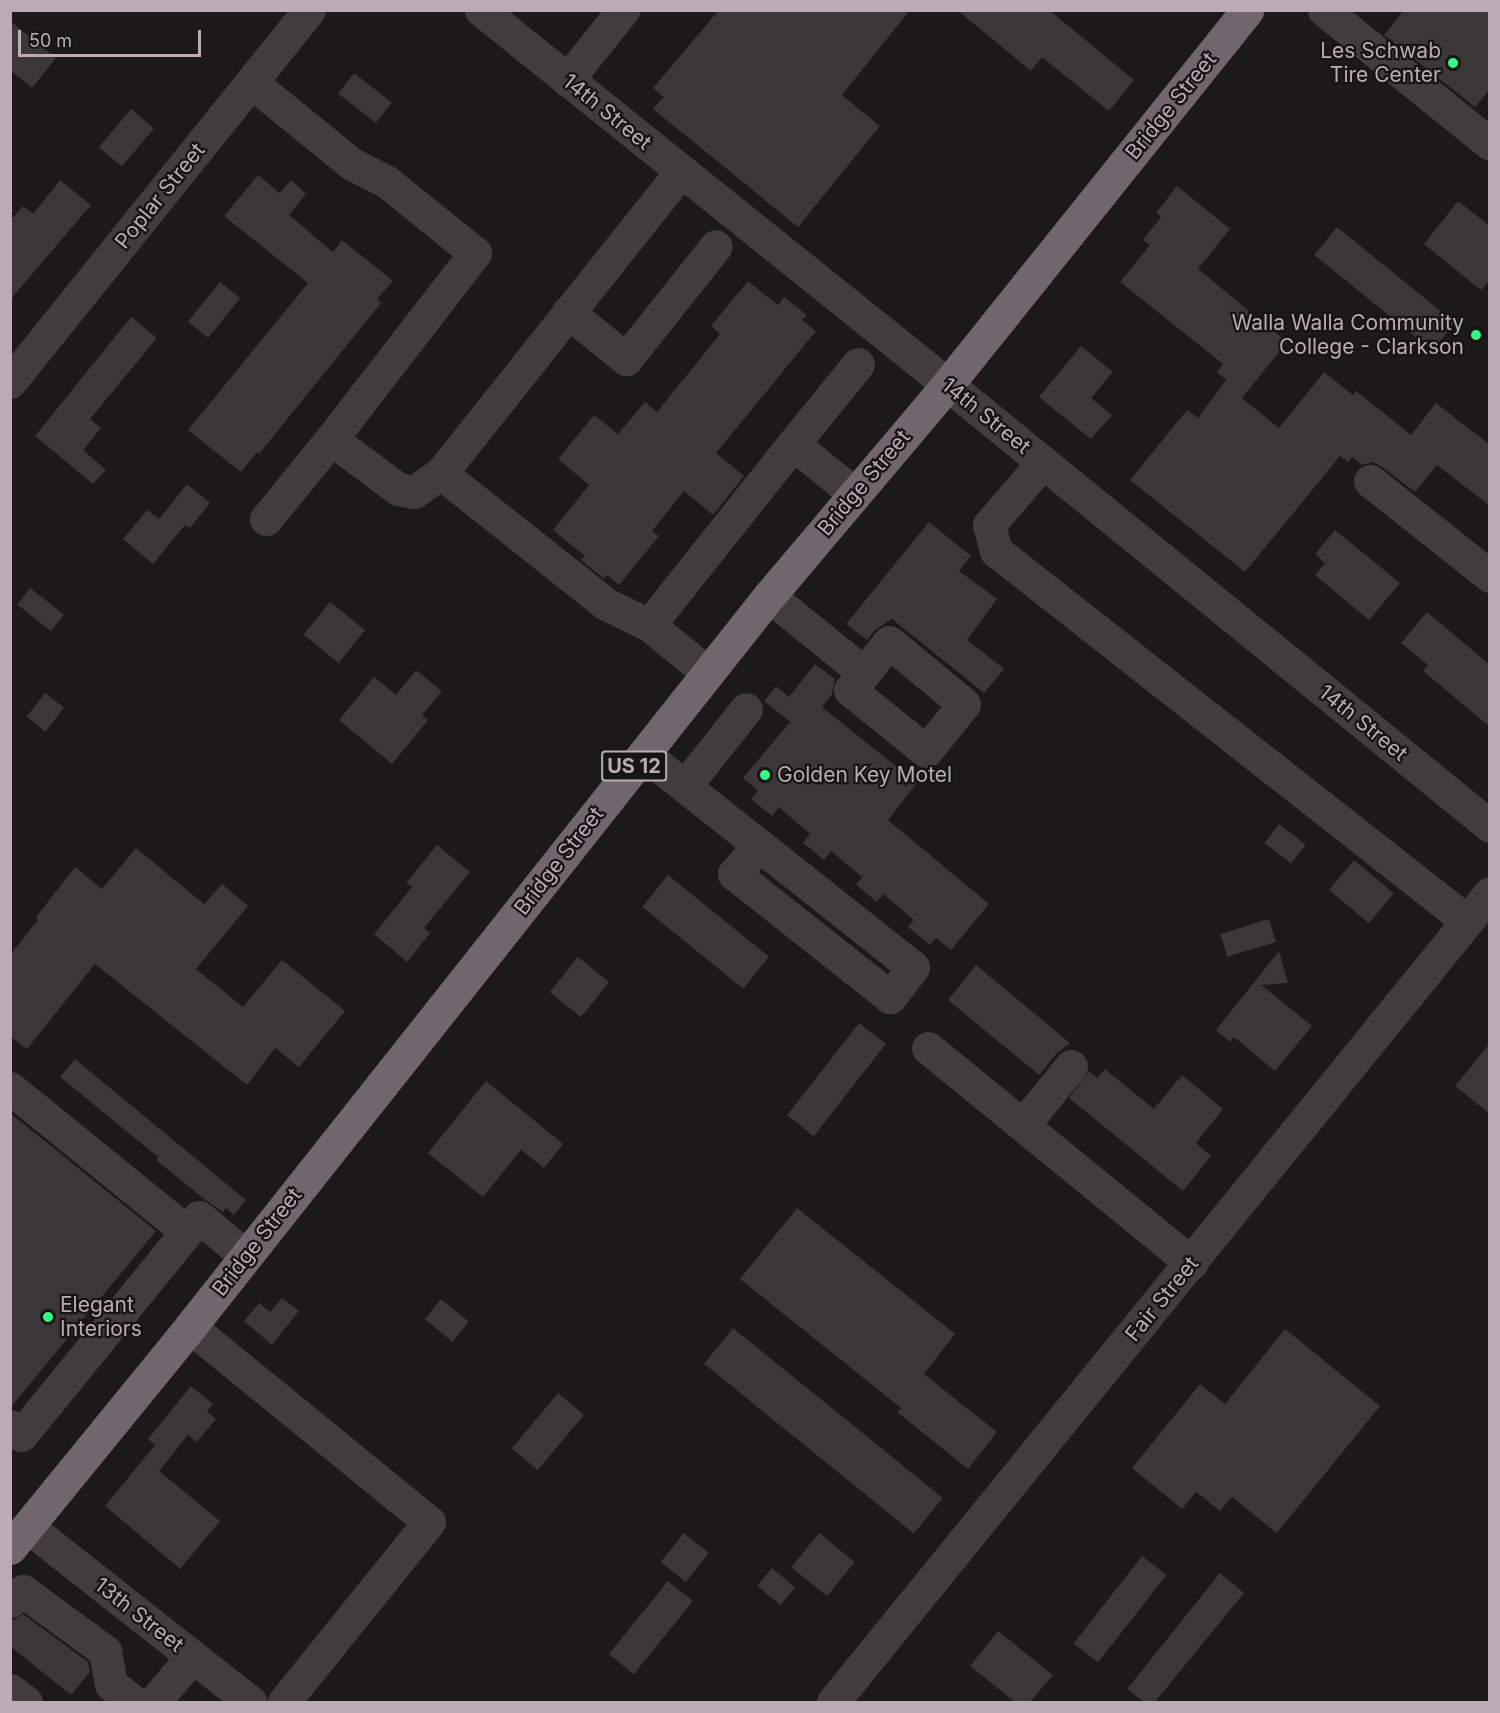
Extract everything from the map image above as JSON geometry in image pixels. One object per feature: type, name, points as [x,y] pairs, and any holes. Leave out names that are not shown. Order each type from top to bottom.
[{"type":"highway","name":"Bridge Street","points":[[19,1538],[190,1327],[769,596],[947,385],[1247,10]]},
{"type":"street","name":"Poplar Street","points":[[10,382],[309,10]]},
{"type":"street","points":[[567,80],[623,10]]},
{"type":"street","points":[[1331,13],[1490,144]]},
{"type":"street","name":"14th Street","points":[[492,14],[567,80],[1490,826]]},
{"type":"street","points":[[251,82],[352,165],[387,182],[475,253],[266,519]]},
{"type":"street","points":[[331,439],[398,489],[414,492],[441,473],[681,171]]},
{"type":"street","points":[[568,312],[626,359],[716,246]]},
{"type":"street","points":[[649,625],[858,364]]},
{"type":"street","points":[[793,444],[855,494]]},
{"type":"street","points":[[1042,462],[989,525],[996,551],[1467,921]]},
{"type":"street","points":[[441,473],[606,603],[649,625],[708,673]]},
{"type":"street","points":[[1370,481],[1490,576]]},
{"type":"street","points":[[769,596],[864,673]]},
{"type":"street","points":[[685,786],[746,709]]},
{"type":"street","points":[[644,754],[759,844],[914,967],[890,998],[734,874],[759,844]]},
{"type":"street","name":"Fair Street","points":[[833,1702],[1192,1263],[1490,893]]},
{"type":"street","points":[[928,1048],[1192,1263]]},
{"type":"street","points":[[1023,1125],[1071,1066]]},
{"type":"street","points":[[10,1088],[186,1231]]},
{"type":"street","points":[[10,1426],[21,1435],[199,1217],[246,1256]]},
{"type":"street","points":[[190,1327],[429,1522],[284,1702]]},
{"type":"street","name":"13th Street","points":[[19,1538],[192,1657],[250,1702]]},
{"type":"street","points":[[10,1601],[23,1591],[105,1651],[111,1684],[134,1702]]},
{"type":"street","points":[[153,1702],[192,1657]]},
{"type":"street","points":[[10,1690],[26,1702]]},
{"type":"building","points":[[719,10],[910,10],[842,95],[880,126],[798,227],[653,109],[664,97],[653,88]]},
{"type":"building","points":[[957,10],[1049,10],[1134,80],[1109,111],[1042,57],[1031,71]]},
{"type":"building","name":"Les Schwab Tire Center","points":[[1404,10],[1490,10],[1490,89],[1475,107],[1384,35]]},
{"type":"building","points":[[10,21],[56,58],[32,88],[10,70]]},
{"type":"building","points":[[354,73],[392,103],[376,123],[338,93]]},
{"type":"building","points":[[131,109],[154,128],[122,167],[99,147]]},
{"type":"building","points":[[258,175],[280,193],[291,180],[306,194],[289,215],[333,252],[342,240],[393,281],[377,299],[381,303],[259,454],[257,452],[241,472],[188,430],[308,283],[224,216]]},
{"type":"building","points":[[60,180],[91,205],[10,300],[10,221],[23,206],[33,214]]},
{"type":"building","points":[[1177,186],[1230,229],[1198,269],[1287,342],[1242,398],[1279,428],[1324,372],[1353,395],[1356,391],[1411,435],[1436,403],[1490,445],[1490,506],[1437,465],[1415,492],[1381,466],[1372,462],[1362,465],[1352,457],[1348,462],[1340,456],[1245,572],[1130,480],[1187,410],[1198,418],[1226,380],[1217,372],[1223,364],[1120,282],[1150,245],[1143,240],[1161,217],[1156,213]]},
{"type":"building","points":[[1458,201],[1490,226],[1490,280],[1481,290],[1424,244]]},
{"type":"building","points":[[1337,227],[1455,323],[1432,351],[1314,255]]},
{"type":"building","points":[[748,281],[778,305],[784,297],[807,315],[802,320],[816,331],[716,453],[744,476],[713,515],[684,491],[652,531],[659,536],[619,585],[607,575],[604,579],[581,560],[585,556],[553,530],[589,485],[558,459],[594,415],[618,434],[645,402],[657,412],[720,334],[711,326]]},
{"type":"building","points":[[220,282],[240,298],[208,338],[188,322]]},
{"type":"building","points":[[131,317],[157,338],[90,419],[101,428],[83,450],[106,470],[93,484],[35,436]]},
{"type":"building","points":[[1081,346],[1113,372],[1091,398],[1112,415],[1091,439],[1039,397]]},
{"type":"building","points":[[187,484],[210,503],[190,528],[185,525],[153,564],[123,539],[147,510],[159,519]]},
{"type":"building","points":[[929,522],[971,556],[959,571],[997,599],[967,640],[1004,669],[984,693],[892,619],[875,630],[867,640],[846,624]]},
{"type":"building","points":[[1335,530],[1400,583],[1369,620],[1315,575],[1325,563],[1315,554]]},
{"type":"building","points":[[30,588],[64,614],[51,631],[17,605]]},
{"type":"building","points":[[330,602],[365,630],[339,663],[304,635]]},
{"type":"building","points":[[1427,612],[1490,665],[1490,727],[1423,671],[1428,665],[1401,643]]},
{"type":"building","points":[[815,664],[835,679],[832,694],[822,707],[917,783],[888,820],[989,904],[951,950],[936,938],[930,945],[908,927],[914,920],[883,894],[877,902],[856,885],[862,877],[831,851],[824,860],[803,843],[810,834],[779,807],[772,816],[751,799],[758,791],[743,778],[790,722],[764,701],[776,686],[789,697]]},
{"type":"building","points":[[416,670],[442,691],[422,715],[428,720],[392,764],[339,720],[374,677],[396,695]]},
{"type":"building","points":[[45,693],[64,708],[45,731],[27,717]]},
{"type":"building","points":[[1279,824],[1306,845],[1291,864],[1264,843]]},
{"type":"building","points":[[437,845],[470,872],[424,928],[430,933],[407,962],[374,934],[412,887],[406,883]]},
{"type":"building","points":[[136,848],[204,904],[222,884],[248,906],[196,969],[243,1007],[282,960],[345,1011],[299,1067],[275,1048],[247,1085],[95,964],[27,1049],[10,1036],[10,955],[75,867],[102,889]]},
{"type":"building","points":[[1354,860],[1394,893],[1369,923],[1329,890]]},
{"type":"building","points":[[668,875],[769,957],[743,989],[642,907]]},
{"type":"building","points":[[1269,919],[1276,942],[1227,957],[1220,934]]},
{"type":"building","points":[[1279,951],[1288,983],[1261,985],[1312,1026],[1275,1071],[1234,1037],[1230,1042],[1216,1030]]},
{"type":"building","points":[[578,957],[609,982],[581,1017],[550,992]]},
{"type":"building","points":[[976,965],[1070,1043],[1056,1054],[1039,1075],[948,1000]]},
{"type":"building","points":[[859,1023],[886,1044],[814,1136],[787,1115]]},
{"type":"building","points":[[1490,1043],[1490,1114],[1455,1086]]},
{"type":"building","points":[[75,1059],[246,1200],[234,1215],[226,1208],[223,1212],[204,1199],[156,1160],[158,1157],[60,1077]]},
{"type":"building","points":[[1105,1069],[1154,1109],[1182,1075],[1223,1109],[1196,1143],[1211,1156],[1183,1191],[1069,1098],[1089,1071],[1097,1078]]},
{"type":"building","points":[[486,1081],[563,1144],[544,1168],[521,1150],[483,1197],[428,1153]]},
{"type":"building","name":"Elegant Interiors","points":[[10,1113],[156,1231],[10,1408]]},
{"type":"building","points":[[797,1208],[955,1334],[924,1374],[997,1432],[968,1469],[897,1412],[901,1408],[740,1279]]},
{"type":"building","points":[[282,1298],[299,1311],[272,1345],[244,1321],[259,1303],[270,1312]]},
{"type":"building","points":[[441,1299],[469,1322],[453,1342],[425,1319]]},
{"type":"building","points":[[733,1328],[943,1498],[914,1534],[704,1364]]},
{"type":"building","points":[[1285,1329],[1380,1406],[1277,1533],[1232,1497],[1220,1511],[1196,1492],[1182,1509],[1132,1468],[1200,1384],[1225,1404]]},
{"type":"building","points":[[191,1386],[213,1404],[207,1411],[216,1419],[197,1442],[188,1435],[159,1471],[220,1521],[180,1569],[105,1506],[155,1445],[148,1439]]},
{"type":"building","points":[[558,1393],[584,1415],[538,1470],[512,1448]]},
{"type":"building","points":[[684,1533],[709,1553],[686,1582],[661,1562]]},
{"type":"building","points":[[819,1533],[855,1562],[827,1596],[791,1567]]},
{"type":"building","points":[[1142,1556],[1166,1575],[1098,1663],[1074,1643]]},
{"type":"building","points":[[772,1568],[795,1587],[780,1605],[757,1586]]},
{"type":"building","points":[[1220,1573],[1244,1593],[1155,1702],[1144,1702],[1127,1689]]},
{"type":"building","points":[[668,1581],[693,1601],[634,1674],[609,1654]]},
{"type":"building","points":[[23,1614],[88,1662],[90,1672],[71,1695],[10,1646],[10,1622]]},
{"type":"building","points":[[998,1631],[1053,1675],[1030,1702],[1015,1702],[970,1666]]},
{"type":"place","name":"Les Schwab Tire Center","points":[[1453,63]]},
{"type":"place","name":"Walla Walla Community College - Clarkson","points":[[1476,335]]},
{"type":"place","name":"Golden Key Motel","points":[[765,775]]},
{"type":"place","name":"Elegant Interiors","points":[[48,1317]]}]
